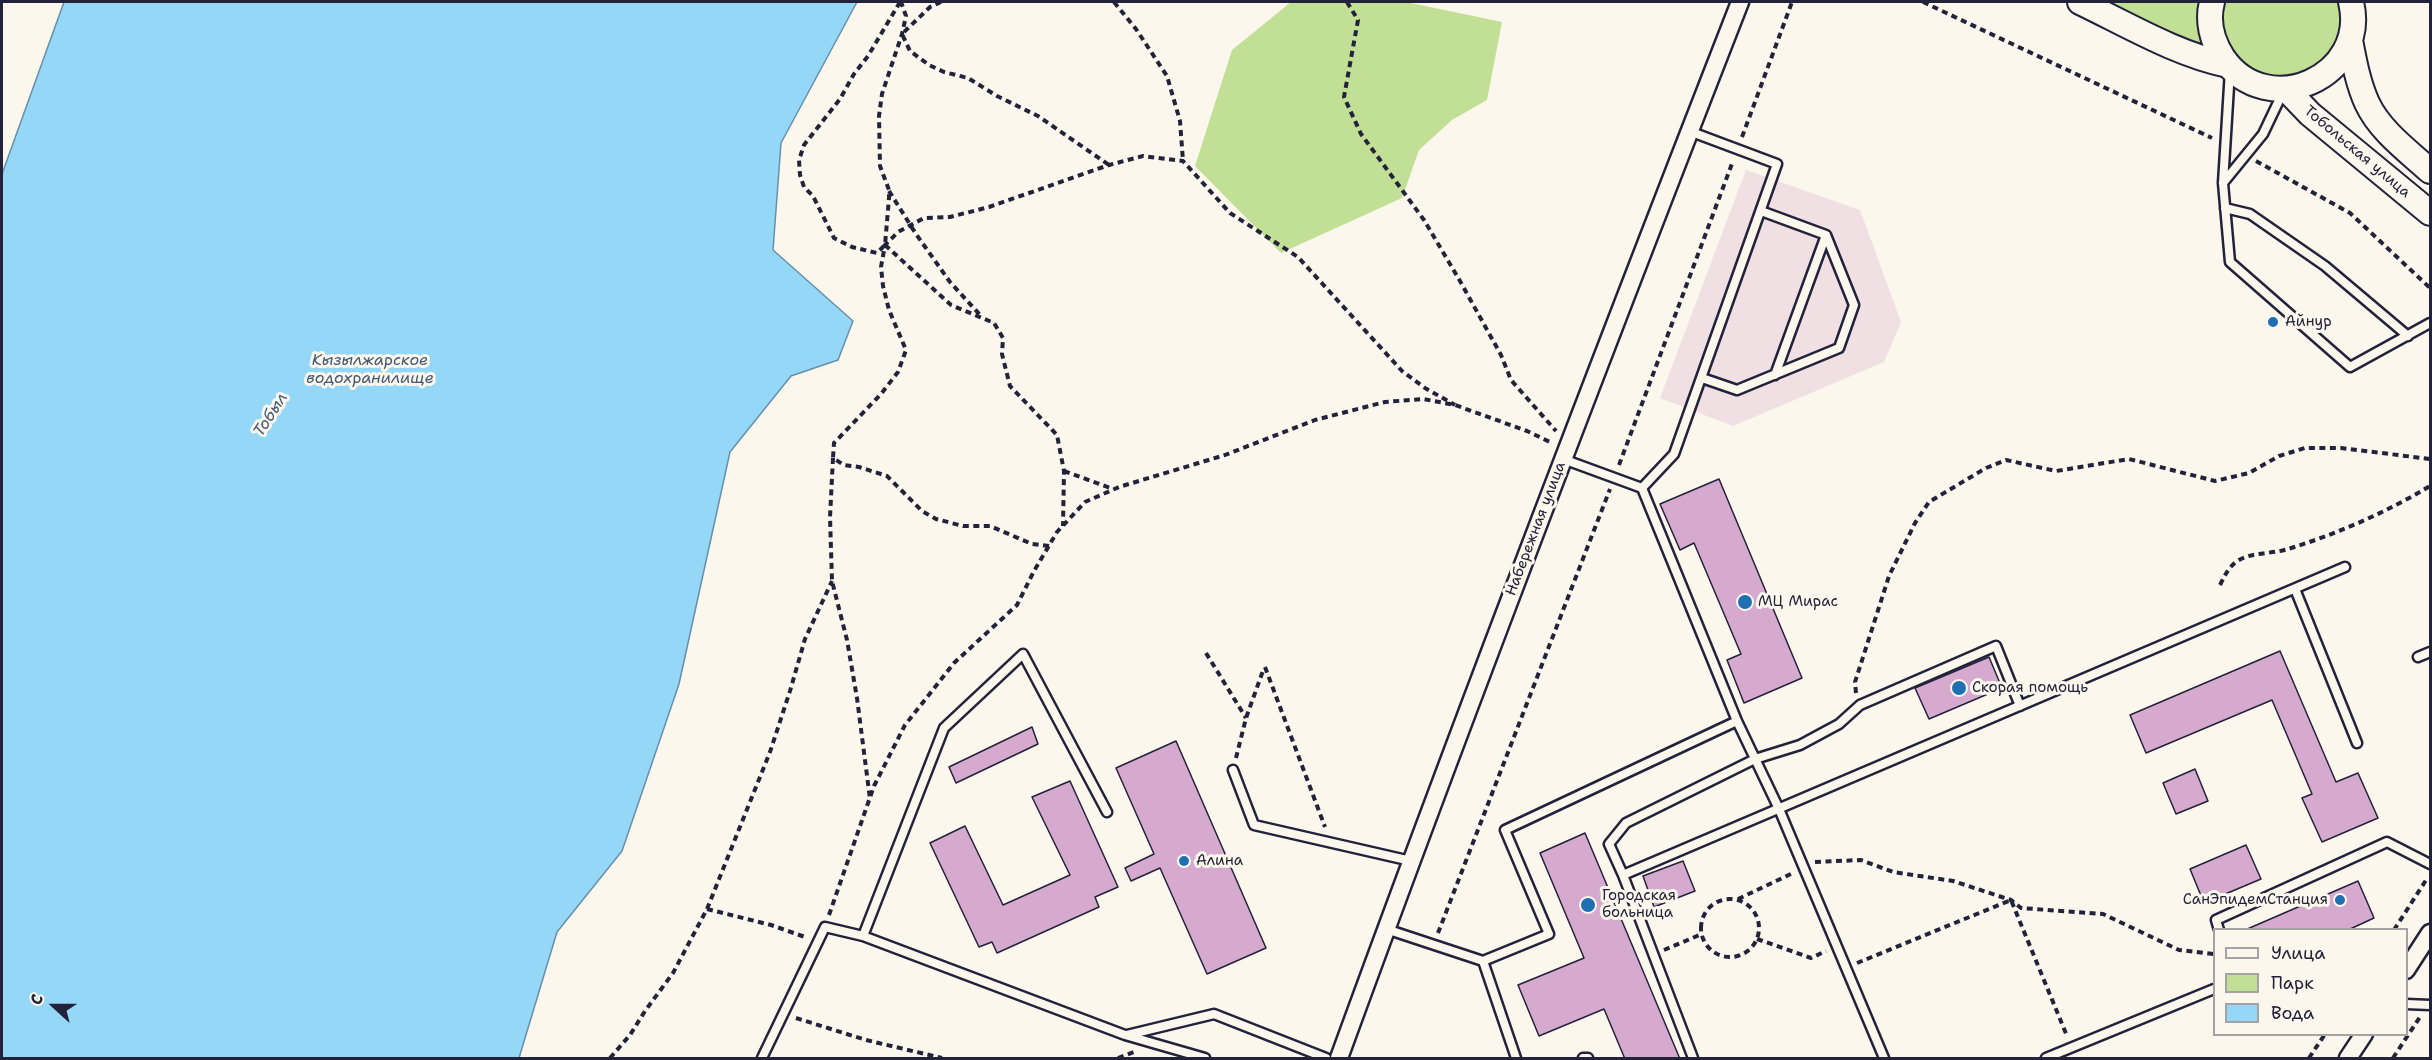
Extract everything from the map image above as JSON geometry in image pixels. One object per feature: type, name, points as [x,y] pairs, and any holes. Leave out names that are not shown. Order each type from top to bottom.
[{"type":"street","name":"Набережная улица","points":[[1339,1059],[1560,453],[1740,2]]},
{"type":"street","points":[[2080,2],[2175,48],[2229,66]]},
{"type":"street","points":[[2212,2],[2210,20],[2212,35],[2218,50],[2229,66],[2252,83],[2285,89],[2307,85],[2325,74],[2340,59],[2350,40],[2353,25],[2351,2]]},
{"type":"street","points":[[2350,40],[2357,75],[2367,104],[2381,125],[2430,171]]},
{"type":"street","name":"Тобольская улица","points":[[2285,89],[2310,114],[2430,213]]},
{"type":"street","points":[[2408,967],[2430,933]]},
{"type":"street","points":[[2348,1059],[2363,1036]]},
{"type":"lane","points":[[2229,66],[2223,183],[2230,262],[2350,367],[2430,322]]},
{"type":"lane","points":[[2223,183],[2263,134],[2285,89]]},
{"type":"lane","points":[[1642,488],[1674,454],[1777,164],[1689,131]]},
{"type":"lane","points":[[2225,208],[2250,214],[2325,266],[2408,336]]},
{"type":"lane","points":[[1702,378],[1737,390],[1839,348],[1854,305],[1826,235],[1761,211]]},
{"type":"lane","points":[[1775,375],[1826,235]]},
{"type":"lane","points":[[1560,453],[1642,488],[1737,721],[1779,809],[1884,1059]]},
{"type":"lane","points":[[1623,875],[2345,567]]},
{"type":"lane","points":[[2295,589],[2356,743]]},
{"type":"lane","points":[[1693,1059],[1609,844],[1626,823],[1755,759],[1800,745],[1839,724],[1856,708],[1996,646],[2020,706]]},
{"type":"lane","points":[[2418,657],[2430,652]]},
{"type":"lane","points":[[863,936],[944,728],[1023,654],[1107,812]]},
{"type":"lane","points":[[1386,929],[1483,961],[1549,934],[1505,830],[1737,721]]},
{"type":"lane","points":[[1233,770],[1254,825],[1411,861]]},
{"type":"lane","points":[[2218,928],[2216,920],[2387,842],[2430,864]]},
{"type":"lane","points":[[762,1059],[825,927],[863,936],[1125,1035],[1205,1059]]},
{"type":"lane","points":[[1483,961],[1516,1059]]},
{"type":"lane","points":[[2046,1059],[2213,989]]},
{"type":"lane","points":[[2408,1004],[2429,1005]]},
{"type":"lane","points":[[1125,1035],[1214,1014],[1326,1059]]},
{"type":"path","points":[[901,2],[906,16],[882,94],[879,116],[880,166],[889,190],[910,225],[950,282],[983,319]]},
{"type":"path","points":[[901,2],[840,99],[804,145],[799,160],[800,176],[804,187],[813,196],[834,238],[852,247],[877,253],[898,232],[924,218],[950,218],[1109,165],[1143,156],[1183,160]]},
{"type":"path","points":[[902,34],[930,7],[941,2]]},
{"type":"path","points":[[1114,2],[1136,28],[1167,76],[1180,121],[1183,160],[1230,213],[1298,257],[1402,371],[1425,388],[1455,405]]},
{"type":"path","points":[[1347,2],[1358,20],[1344,97],[1361,134],[1424,220],[1501,355],[1511,380],[1562,436]]},
{"type":"path","points":[[1923,2],[2226,144]]},
{"type":"path","points":[[902,34],[910,51],[929,65],[944,72],[968,78],[997,96],[1038,116],[1109,165]]},
{"type":"path","points":[[2246,155],[2349,213],[2430,288]]},
{"type":"path","points":[[870,800],[847,640],[832,581],[830,517],[834,443],[898,372],[906,350],[889,310],[883,286],[881,267],[889,190]]},
{"type":"path","points":[[885,245],[951,305],[994,323],[1003,338],[1002,354],[1010,386],[1057,435],[1064,471],[1063,526]]},
{"type":"path","points":[[825,927],[870,800],[905,725],[954,663],[1017,606],[1049,546],[1063,526],[1085,502],[1113,489],[1225,455],[1315,420],[1385,402],[1423,399],[1455,405],[1527,431],[1560,453]]},
{"type":"path","points":[[1856,708],[1855,682],[1872,628],[1889,576],[1915,523],[1929,502],[1986,468],[2006,460],[2056,471],[2129,459],[2215,481],[2250,473],[2279,456],[2305,448],[2341,448],[2430,459]]},
{"type":"path","points":[[832,458],[844,465],[887,476],[922,511],[936,519],[963,526],[990,526],[1032,544],[1049,546]]},
{"type":"path","points":[[1064,471],[1113,489]]},
{"type":"path","points":[[2220,585],[2229,568],[2241,559],[2287,550],[2322,537],[2397,506],[2430,486]]},
{"type":"path","points":[[610,1059],[630,1035],[672,973],[707,909],[770,753],[805,639],[832,581]]},
{"type":"path","points":[[1206,653],[1246,718]]},
{"type":"path","points":[[1233,770],[1246,718],[1265,667],[1331,842]]},
{"type":"path","points":[[1737,900],[1802,865],[1861,860],[1893,872],[1953,881],[2011,900],[2021,908],[2103,914],[2179,950],[2213,954]]},
{"type":"path","points":[[2395,928],[2430,874]]},
{"type":"path","points":[[1729,899],[1749,906],[1759,925],[1756,939],[1745,952],[1729,957],[1710,948],[1702,934],[1702,921],[1709,908],[1729,899]]},
{"type":"path","points":[[1845,967],[2011,900]]},
{"type":"path","points":[[2011,900],[2069,1043]]},
{"type":"path","points":[[707,909],[771,925],[818,942]]},
{"type":"path","points":[[1653,954],[1702,934]]},
{"type":"path","points":[[1756,939],[1811,958],[1837,947]]},
{"type":"path","points":[[2393,1059],[2429,1005]]},
{"type":"path","points":[[784,1014],[866,1040],[942,1059]]},
{"type":"path","points":[[2309,1059],[2324,1036]]},
{"type":"shaded area","points":[[1746,170],[1860,210],[1901,322],[1884,362],[1733,426],[1660,398]]},
{"type":"green space","points":[[1291,2],[1406,2],[1502,22],[1487,100],[1452,120],[1419,150],[1402,198],[1281,253],[1195,166],[1232,50]]},
{"type":"green space","points":[[2104,2],[2200,2],[2198,15],[2202,49]]},
{"type":"green space","points":[[2225,2],[2340,2],[2338,36],[2324,60],[2304,73],[2279,76],[2255,70],[2236,55],[2224,32]]},
{"type":"water","name":"Кызылжарское водохранилище","points":[[64,2],[857,2],[781,143],[773,250],[853,321],[838,360],[791,376],[730,452],[679,684],[622,851],[557,932],[519,1058],[2,1058],[2,174]]},
{"type":"building","name":"МЦ Мирас","points":[[1719,479],[1802,678],[1744,703],[1727,660],[1741,654],[1694,543],[1680,550],[1660,504]]},
{"type":"building","points":[[2280,651],[2336,782],[2358,773],[2378,818],[2322,842],[2302,798],[2312,794],[2272,700],[2146,753],[2130,715]]},
{"type":"building","name":"Скорая помощь","points":[[1989,657],[2002,688],[1929,719],[1915,688]]},
{"type":"building","points":[[1032,727],[1038,744],[956,783],[949,767]]},
{"type":"building","points":[[1176,741],[1266,948],[1207,974],[1160,868],[1131,881],[1125,868],[1154,854],[1116,768]]},
{"type":"building","points":[[2195,769],[2208,801],[2176,814],[2163,783]]},
{"type":"building","points":[[1070,781],[1118,887],[1095,897],[1099,907],[997,953],[992,942],[979,947],[930,843],[965,826],[1003,905],[1070,875],[1032,797]]},
{"type":"building","name":"Городская больница","points":[[1585,833],[1680,1059],[1625,1059],[1604,1009],[1539,1036],[1518,985],[1584,958],[1540,853]]},
{"type":"building","points":[[2246,845],[2261,879],[2204,903],[2190,869]]},
{"type":"building","points":[[1683,861],[1695,891],[1654,907],[1643,876]]},
{"type":"building","name":"СанЭпидемСтанция","points":[[2358,881],[2374,918],[2352,928],[2250,928]]},
{"type":"place","name":"Айнур","points":[[2273,322]]},
{"type":"place","name":"МЦ Мирас","points":[[1745,602]]},
{"type":"place","name":"Скорая помощь","points":[[1959,688]]},
{"type":"place","name":"Алина","points":[[1184,861]]},
{"type":"place","name":"СанЭпидемСтанция","points":[[2340,900]]},
{"type":"place","name":"Городская больница","points":[[1588,905]]},
{"type":"water label","name":"Тобыл","points":[[271,415]]}]
